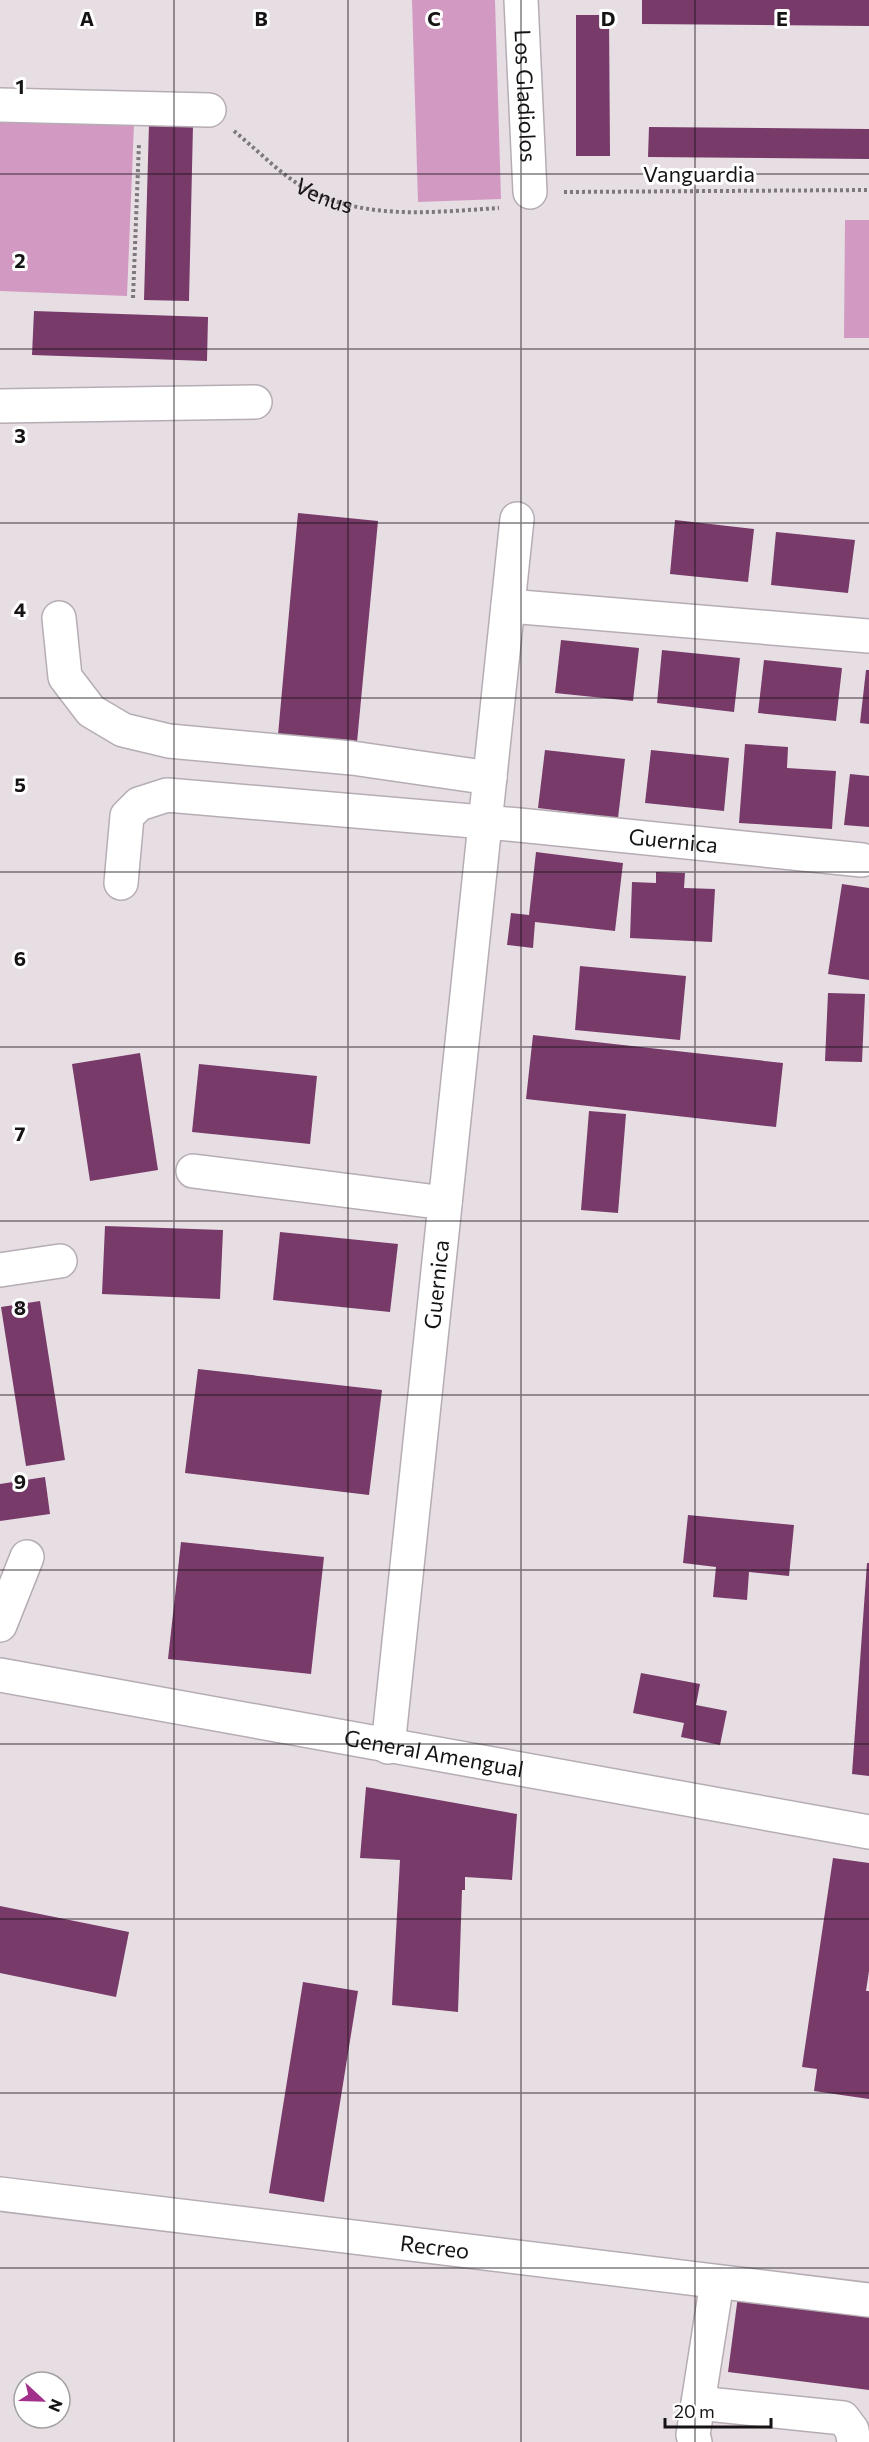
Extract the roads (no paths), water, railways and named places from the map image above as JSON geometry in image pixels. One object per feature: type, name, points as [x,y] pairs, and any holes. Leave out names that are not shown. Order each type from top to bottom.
[{"type":"street","name":"Los Gladiolos","points":[[521,0],[530,192]]},
{"type":"street","points":[[0,105],[140,106],[209,110]]},
{"type":"street","points":[[0,406],[255,402]]},
{"type":"street","name":"Guernica","points":[[388,1747],[517,519]]},
{"type":"street","points":[[508,606],[869,636]]},
{"type":"street","points":[[59,618],[65,677],[91,711],[123,730],[170,741],[352,758],[490,778]]},
{"type":"street","points":[[121,883],[126,816],[140,804],[167,795],[485,822]]},
{"type":"street","name":"Guernica","points":[[485,822],[862,860]]},
{"type":"street","points":[[193,1171],[445,1203]]},
{"type":"street","points":[[0,1270],[60,1261]]},
{"type":"street","points":[[0,1625],[27,1557]]},
{"type":"street","name":"General Amengual","points":[[0,1675],[388,1747],[869,1832]]},
{"type":"street","name":"Recreo","points":[[0,2194],[869,2300]]},
{"type":"street","points":[[695,2442],[693,2435],[717,2282]]},
{"type":"street","points":[[698,2403],[843,2418],[852,2430],[854,2442]]}]
